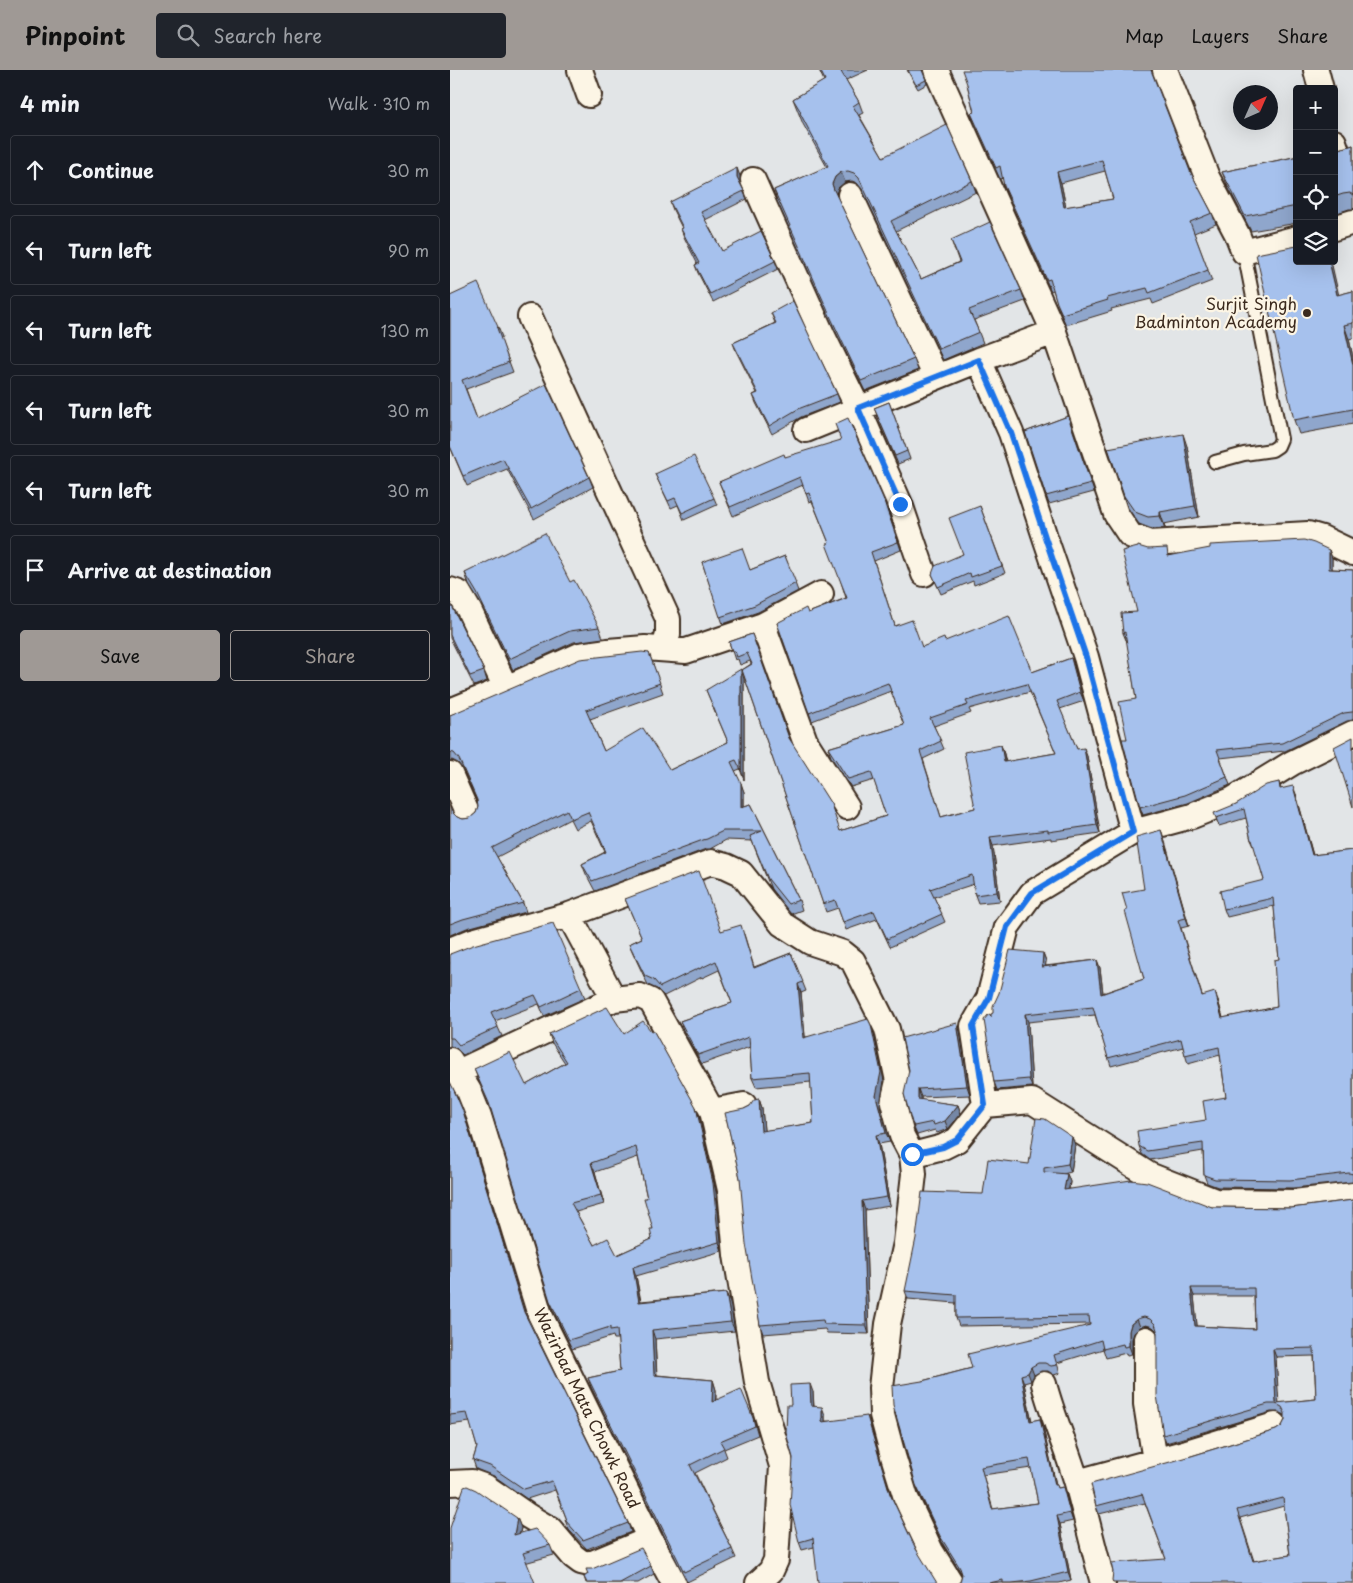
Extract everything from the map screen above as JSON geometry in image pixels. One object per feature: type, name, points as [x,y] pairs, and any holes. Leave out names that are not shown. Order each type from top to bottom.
[{"type":"street","points":[[580,70],[589,95]]},
{"type":"street","points":[[936,70],[1054,332],[1116,514],[1130,535],[1150,543],[1308,534],[1322,538],[1353,554]]},
{"type":"street","points":[[1165,70],[1216,175],[1244,252],[1293,239]]},
{"type":"street","points":[[1316,70],[1320,85]]},
{"type":"street","points":[[753,180],[900,504],[924,574]]},
{"type":"street","points":[[850,195],[936,377]]},
{"type":"street","points":[[1338,227],[1353,222]]},
{"type":"street","points":[[530,317],[668,619],[668,634],[664,649]]},
{"type":"street","points":[[806,430],[979,360],[1054,332]]},
{"type":"street","points":[[979,360],[1011,433],[1086,657],[1133,832]]},
{"type":"street","points":[[450,590],[459,594],[506,688]]},
{"type":"street","points":[[450,711],[580,655],[608,650],[645,648],[686,651],[763,625],[821,594]]},
{"type":"street","points":[[763,625],[805,741],[846,807]]},
{"type":"street","points":[[985,1105],[973,1026],[989,998],[1007,927],[1032,893],[1133,832],[1192,816],[1232,800],[1292,763],[1353,733]]},
{"type":"street","points":[[450,774],[468,814]]},
{"type":"street","points":[[450,950],[472,941],[570,915],[711,862],[726,866],[740,873],[782,924],[810,942],[843,953],[853,961],[887,1029],[898,1080],[893,1102],[902,1136],[912,1154],[914,1174],[906,1243],[888,1324],[882,1366],[880,1388],[882,1415],[892,1456],[906,1498],[931,1551],[951,1583]]},
{"type":"street","points":[[570,915],[614,999]]},
{"type":"street","points":[[454,1066],[614,999],[640,996],[651,1001],[712,1111],[730,1190],[736,1255],[756,1382],[782,1466],[776,1560],[771,1571],[758,1583]]},
{"type":"street","name":"Wazirbad Mata Chowk Road","points":[[454,1066],[479,1116],[540,1315],[650,1539],[674,1583]]},
{"type":"street","points":[[912,1154],[943,1147],[957,1140],[985,1105],[1032,1101],[1149,1175],[1214,1200],[1294,1202],[1353,1195]]},
{"type":"street","points":[[712,1111],[744,1105]]},
{"type":"street","points":[[1146,1339],[1146,1404],[1155,1461]]},
{"type":"street","points":[[1044,1384],[1050,1408],[1077,1482],[1103,1583]]},
{"type":"street","points":[[1077,1482],[1276,1425]]},
{"type":"street","points":[[450,1483],[472,1482],[486,1487],[550,1529],[573,1556],[581,1562],[590,1564],[650,1539]]},
{"type":"lane","points":[[1215,462],[1244,454],[1272,450],[1278,446],[1281,439],[1244,252]]},
{"type":"building","points":[[820,70],[840,70],[859,102],[853,106],[883,157],[947,125],[972,181],[891,221],[921,279],[960,262],[951,240],[990,222],[1021,290],[969,310],[979,332],[939,349],[859,178],[854,173],[848,171],[841,172],[835,177],[832,184],[834,190],[914,359],[861,381],[774,190],[828,166],[793,99],[825,80]]},
{"type":"building","points":[[908,70],[922,70],[926,80],[916,85]]},
{"type":"building","points":[[962,70],[1151,70],[1190,171],[1212,213],[1190,222],[1208,270],[1149,293],[1147,288],[1107,298],[1108,300],[1062,314],[1050,279],[1047,280],[1004,186],[1000,166],[996,168],[971,113],[974,112]],"holes":[[[1102,160],[1113,199],[1064,207],[1057,172]]]},
{"type":"building","points":[[1353,145],[1353,195],[1350,193],[1338,196],[1338,149]]},
{"type":"building","points":[[1293,157],[1293,207],[1245,216],[1222,172]]},
{"type":"building","points":[[737,168],[737,177],[744,191],[701,212],[722,251],[761,231],[775,261],[710,294],[695,265],[699,263],[681,229],[683,228],[670,202]]},
{"type":"building","name":"Surjit Singh Badminton Academy","points":[[1293,247],[1293,265],[1330,265],[1337,295],[1353,291],[1353,323],[1344,325],[1353,365],[1353,409],[1294,420],[1256,254]]},
{"type":"building","points":[[478,283],[498,327],[509,362],[462,380],[477,419],[546,384],[589,477],[531,509],[503,459],[463,476],[450,446],[450,296]]},
{"type":"building","points":[[793,301],[837,394],[798,409],[769,426],[753,395],[758,393],[733,343],[776,323],[771,313]]},
{"type":"building","points":[[889,402],[907,451],[895,456],[874,408]]},
{"type":"building","points":[[1068,416],[1091,484],[1046,496],[1025,432]]},
{"type":"building","points":[[848,418],[883,498],[898,542],[871,552],[895,626],[912,620],[922,647],[944,638],[945,641],[1009,616],[1032,672],[1071,658],[1080,692],[1057,701],[1077,749],[1084,748],[1097,825],[990,837],[997,892],[975,895],[972,875],[930,889],[942,914],[887,939],[874,911],[843,922],[835,900],[823,904],[742,670],[752,664],[747,653],[737,657],[735,651],[732,651],[729,642],[752,634],[789,738],[831,804],[840,831],[886,816],[871,772],[848,779],[828,748],[904,725],[888,683],[809,713],[777,623],[806,608],[808,613],[847,598],[826,544],[829,543],[809,493],[806,494],[800,477],[730,507],[719,482],[784,454],[785,457],[841,440],[835,424]],"holes":[[[1027,684],[1056,753],[1004,762],[1001,745],[964,752],[975,808],[941,817],[920,751],[941,741],[930,718],[968,705],[966,701]]]},
{"type":"building","points":[[1183,434],[1195,506],[1160,512],[1160,516],[1148,517],[1135,512],[1124,496],[1108,448]]},
{"type":"building","points":[[694,456],[714,498],[682,513],[675,498],[668,501],[655,474]]},
{"type":"building","points":[[980,506],[1002,566],[971,577],[970,573],[938,587],[932,574],[935,566],[963,554],[949,518]]},
{"type":"building","points":[[545,533],[570,582],[574,580],[599,627],[570,631],[509,659],[477,593],[465,573]]},
{"type":"building","points":[[1304,540],[1329,550],[1329,569],[1353,570],[1353,712],[1344,713],[1282,743],[1217,750],[1227,777],[1185,795],[1140,807],[1122,739],[1127,739],[1119,702],[1136,699],[1121,613],[1137,612],[1122,551],[1138,546],[1148,549],[1167,548],[1168,556],[1210,548],[1210,545]]},
{"type":"building","points":[[742,548],[750,570],[785,556],[796,583],[755,605],[720,617],[702,562]]},
{"type":"building","points":[[450,602],[484,671],[470,676],[450,635]]},
{"type":"building","points":[[642,652],[649,653],[660,683],[586,710],[604,751],[643,728],[670,770],[728,742],[706,690],[741,669],[741,770],[736,760],[731,762],[741,783],[741,807],[751,804],[799,900],[788,904],[768,879],[750,836],[762,831],[723,831],[707,839],[592,881],[582,864],[606,852],[588,812],[571,819],[567,810],[492,848],[523,903],[450,924],[450,806],[452,812],[457,817],[463,819],[470,818],[476,813],[478,807],[477,800],[459,759],[454,753],[450,752],[450,715],[580,659]]},
{"type":"building","points":[[1353,737],[1353,807],[1334,747]]},
{"type":"building","points":[[1279,782],[1280,789],[1293,786],[1312,855],[1353,850],[1353,1174],[1290,1180],[1215,1179],[1204,1175],[1203,1143],[1147,1151],[1139,1146],[1137,1131],[1206,1120],[1203,1101],[1226,1097],[1219,1047],[1185,1055],[1181,1039],[1108,1058],[1093,1007],[1025,1014],[1029,1079],[994,1082],[984,1020],[990,1014],[991,1017],[993,1013],[993,1006],[999,993],[1010,950],[1043,953],[1042,967],[1097,960],[1101,994],[1144,979],[1125,911],[1127,910],[1122,893],[1144,889],[1136,837],[1161,830],[1186,918],[1178,920],[1202,996],[1215,992],[1222,1018],[1277,1007],[1274,960],[1279,959],[1273,898],[1224,909],[1220,891],[1264,880],[1251,840],[1244,809],[1216,818],[1214,813],[1236,804],[1266,785]]},
{"type":"building","points":[[699,871],[721,931],[741,925],[754,968],[791,953],[803,982],[798,984],[803,1038],[868,1019],[871,1025],[881,1072],[876,1096],[886,1133],[876,1135],[887,1197],[862,1201],[866,1325],[824,1324],[823,1320],[760,1325],[746,1244],[740,1178],[725,1113],[744,1109],[750,1106],[754,1100],[759,1099],[761,1131],[813,1123],[810,1073],[752,1078],[749,1037],[698,1055],[680,1021],[732,1003],[716,961],[660,987],[654,980],[645,976],[629,944],[642,938],[625,899]]},
{"type":"building","points":[[553,923],[581,988],[541,1007],[535,995],[491,1012],[498,1027],[459,1045],[453,1038],[450,1038],[450,954],[473,945]]},
{"type":"building","points":[[607,1007],[624,1034],[643,1021],[651,1031],[653,1030],[696,1107],[713,1183],[719,1242],[633,1267],[639,1302],[726,1293],[731,1322],[652,1330],[654,1375],[713,1380],[712,1402],[741,1389],[755,1426],[720,1441],[724,1448],[690,1465],[732,1549],[684,1572],[588,1378],[620,1371],[617,1329],[610,1330],[610,1327],[569,1340],[550,1301],[489,1103],[474,1069],[510,1052],[526,1085],[567,1062],[549,1034]],"holes":[[[636,1147],[647,1198],[644,1198],[653,1229],[650,1229],[652,1239],[617,1255],[608,1238],[594,1245],[571,1203],[601,1195],[591,1163]]]},
{"type":"building","points":[[957,1023],[967,1086],[918,1089],[918,1099],[958,1105],[945,1121],[934,1125],[933,1122],[914,1126],[904,1094],[909,1070],[902,1038]]},
{"type":"building","points":[[450,1082],[463,1111],[524,1312],[628,1523],[583,1540],[565,1520],[567,1520],[552,1481],[524,1489],[490,1466],[473,1460],[477,1447],[467,1413],[450,1415]]},
{"type":"building","points":[[1036,1118],[1045,1119],[1072,1137],[1068,1164],[1044,1168],[1044,1172],[1067,1174],[1064,1190],[1131,1180],[1147,1182],[1212,1207],[1291,1208],[1353,1200],[1353,1583],[1113,1583],[1111,1563],[1166,1559],[1142,1494],[1096,1506],[1091,1484],[1276,1430],[1282,1426],[1285,1420],[1285,1413],[1282,1407],[1276,1404],[1268,1404],[1163,1435],[1157,1395],[1157,1330],[1155,1324],[1150,1319],[1144,1317],[1137,1319],[1131,1324],[1129,1346],[1124,1347],[1123,1344],[1103,1349],[1101,1340],[1054,1355],[1057,1365],[1051,1366],[1045,1363],[1038,1363],[1031,1367],[1028,1373],[1021,1375],[1030,1421],[1040,1419],[1055,1485],[1058,1488],[1063,1487],[1070,1513],[1057,1516],[1068,1572],[1031,1581],[1012,1583],[1003,1583],[1003,1580],[989,1583],[959,1583],[962,1574],[960,1568],[940,1536],[916,1485],[893,1405],[892,1386],[922,1381],[972,1368],[968,1354],[1090,1325],[1089,1316],[956,1318],[956,1295],[905,1291],[916,1238],[922,1192],[983,1194],[988,1159],[1029,1164]],"holes":[[[1191,1288],[1254,1288],[1255,1329],[1195,1326]],[[1314,1348],[1316,1399],[1276,1403],[1273,1349]],[[1029,1459],[1038,1503],[992,1509],[981,1467]],[[1283,1498],[1290,1555],[1253,1561],[1237,1510]]]},
{"type":"building","points":[[810,1384],[811,1406],[822,1407],[822,1422],[867,1416],[890,1494],[916,1549],[937,1583],[818,1583],[813,1538],[799,1542],[790,1505],[793,1458],[786,1433],[787,1405],[791,1405],[790,1385]]},
{"type":"building","points":[[467,1486],[517,1518],[514,1535],[535,1529],[550,1545],[523,1553],[535,1583],[450,1583],[450,1528],[464,1487]]},
{"type":"building","points":[[641,1548],[651,1566],[620,1583],[587,1583],[584,1577],[588,1574],[586,1569],[592,1569]]},
{"type":"place","name":"Surjit Singh Badminton Academy","points":[[1307,313]]},
{"type":"route","points":[[900,504],[858,408],[979,360],[1011,433],[1086,657],[1133,832],[1032,893],[1007,927],[989,998],[973,1026],[985,1105],[957,1140],[943,1147],[912,1154]]}]
